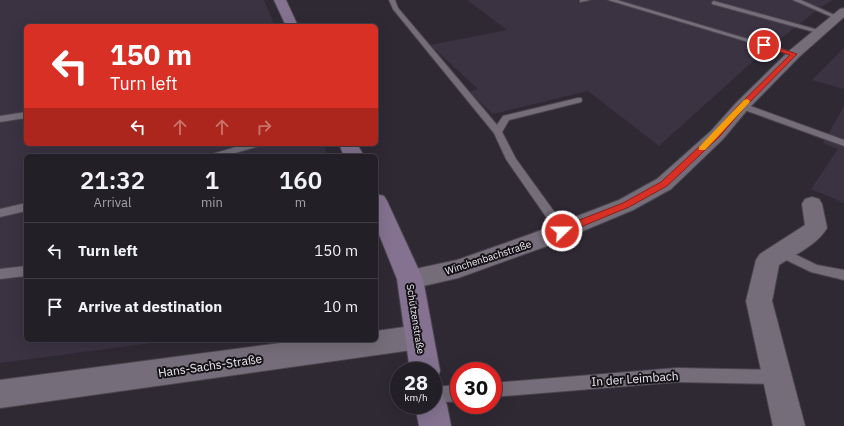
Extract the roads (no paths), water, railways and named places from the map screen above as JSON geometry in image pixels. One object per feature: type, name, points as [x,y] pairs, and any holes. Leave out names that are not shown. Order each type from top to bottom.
[{"type":"street","points":[[280,0],[291,24]]},
{"type":"street","name":"Winchenbachstraße","points":[[410,279],[458,269],[562,231],[626,205],[664,184],[717,135],[742,106],[794,54],[840,14]]},
{"type":"street","points":[[789,426],[759,301],[768,260],[782,253],[816,228],[812,204]]},
{"type":"street","name":"Schützenstraße","points":[[378,209],[410,279],[423,362]]},
{"type":"street","name":"Hans-Sachs-Straße","points":[[0,394],[419,337]]},
{"type":"street","points":[[433,414],[435,426]]},
{"type":"lane","points":[[392,0],[395,8],[498,132],[511,159],[562,231]]},
{"type":"lane","points":[[611,0],[794,54]]},
{"type":"lane","points":[[796,0],[840,14]]},
{"type":"lane","points":[[714,3],[820,32]]},
{"type":"lane","points":[[498,132],[506,118],[578,100]]},
{"type":"lane","points":[[742,106],[844,143]]},
{"type":"lane","points":[[0,119],[24,115]]},
{"type":"lane","points":[[222,154],[249,146]]},
{"type":"lane","points":[[0,213],[24,207]]},
{"type":"lane","points":[[782,253],[815,269],[844,275]]},
{"type":"lane","points":[[0,274],[24,271]]},
{"type":"lane","name":"In der Leimbach","points":[[502,389],[677,375],[777,377]]}]
